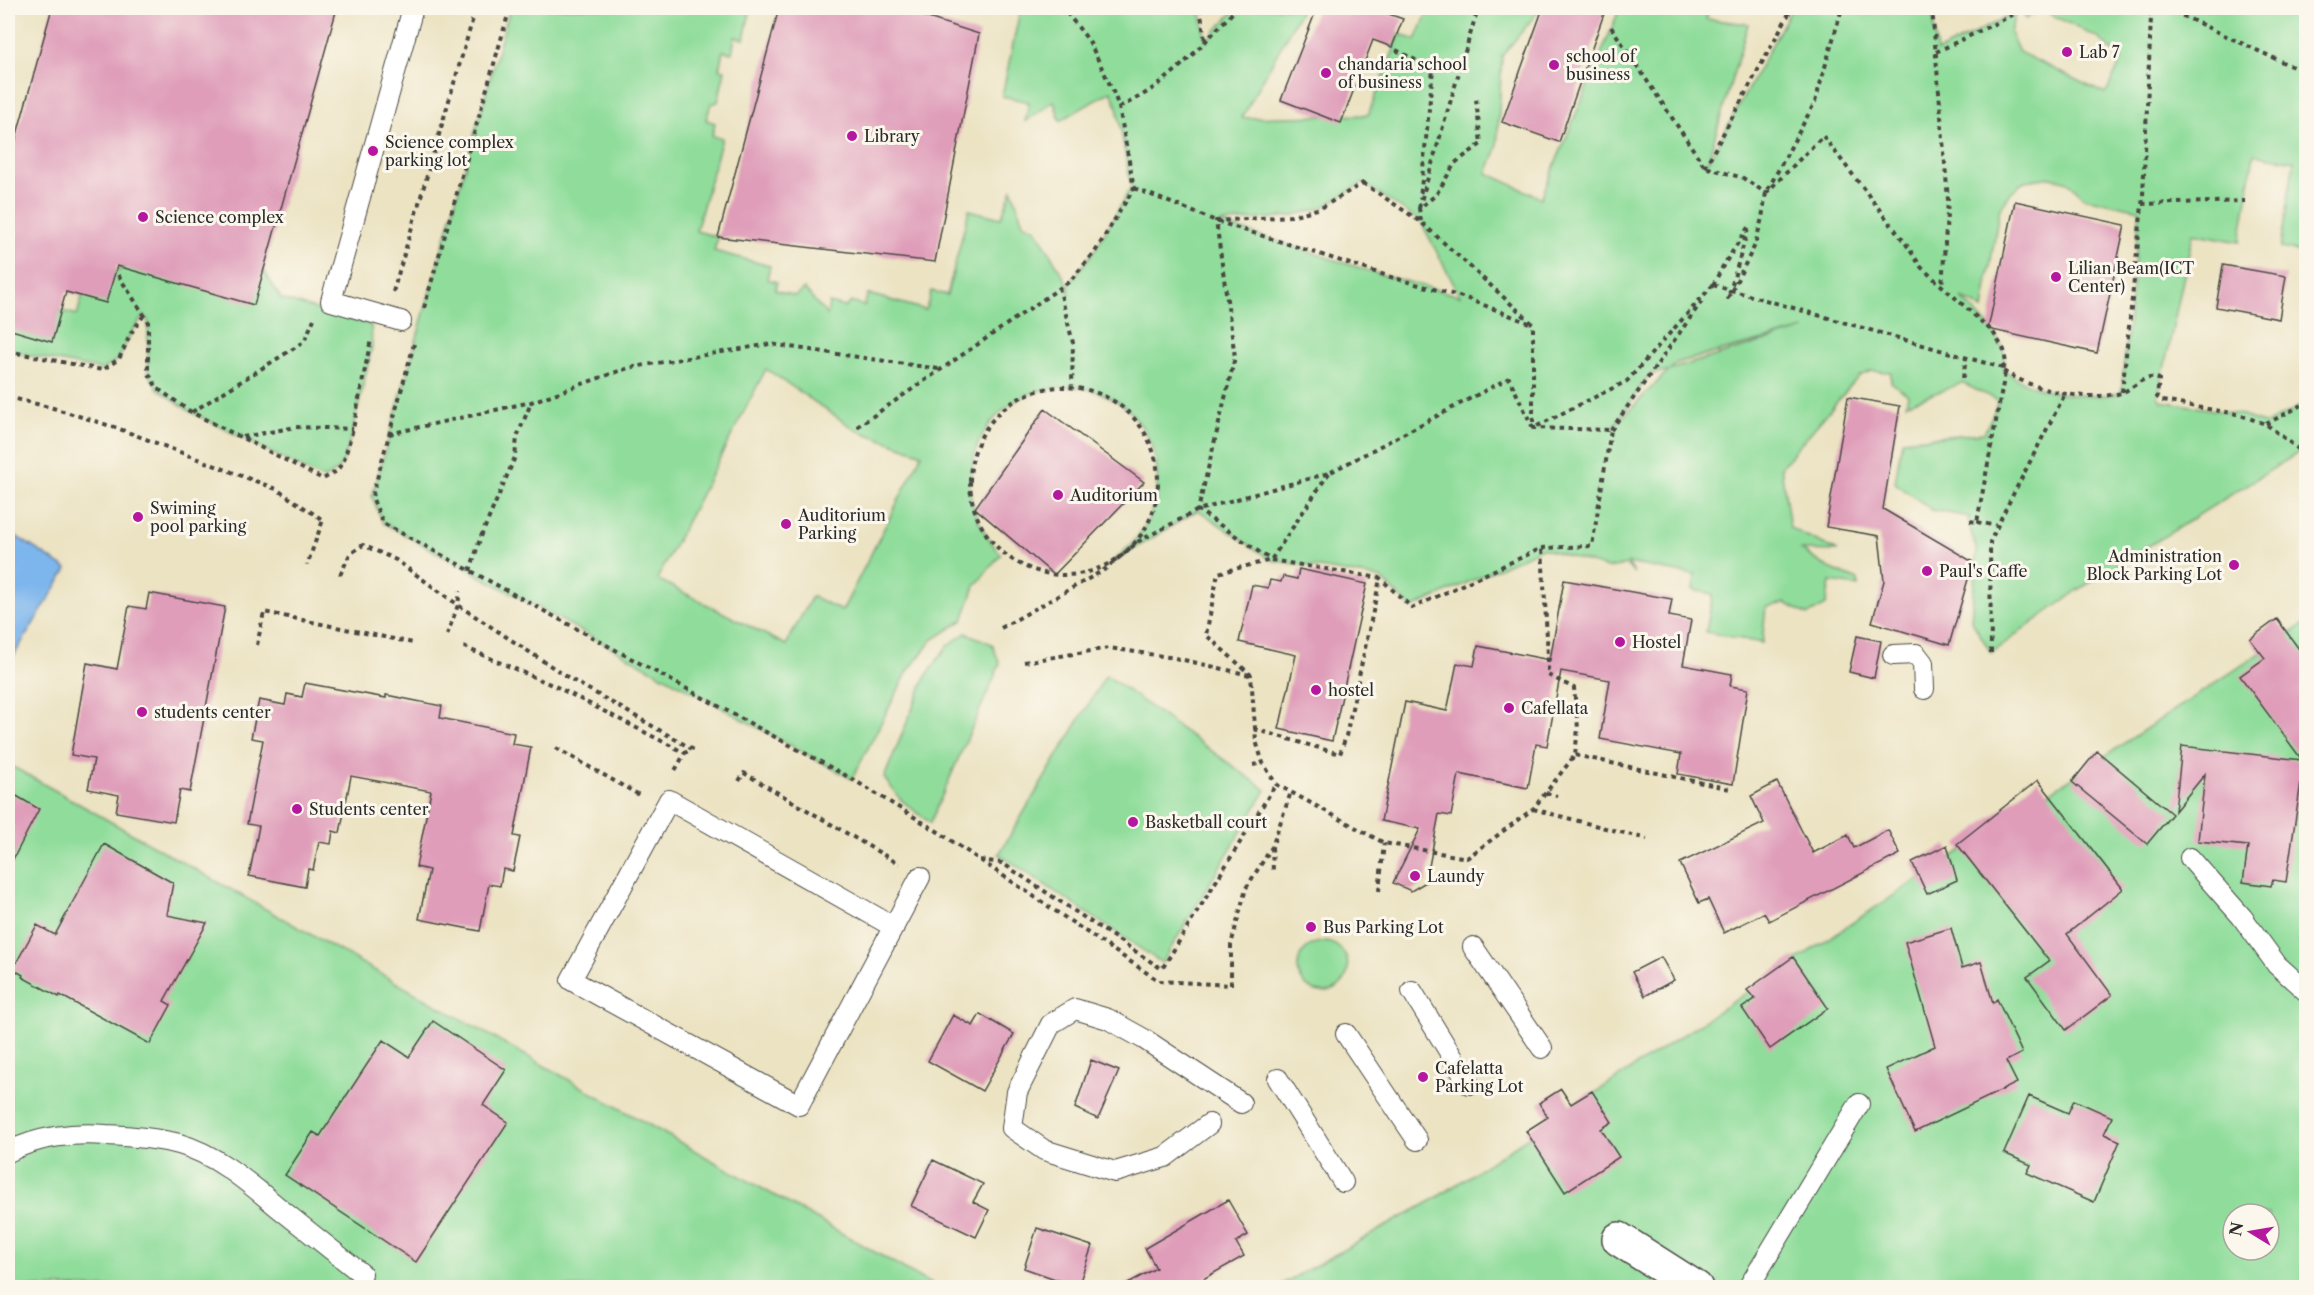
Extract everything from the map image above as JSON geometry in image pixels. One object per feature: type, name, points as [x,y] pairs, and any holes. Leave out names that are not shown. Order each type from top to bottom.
[{"type":"street","points":[[1619,1239],[1696,1287]]},
{"type":"lane","points":[[401,321],[331,301],[413,8]]},
{"type":"lane","points":[[1893,655],[1916,654],[1923,663],[1924,689]]},
{"type":"lane","points":[[894,927],[669,800],[571,980],[799,1105],[894,927],[920,877]]},
{"type":"lane","points":[[2190,858],[2242,917],[2277,965],[2307,991]]},
{"type":"lane","points":[[1473,947],[1542,1047]]},
{"type":"lane","points":[[1412,991],[1469,1084]]},
{"type":"lane","points":[[1209,1124],[1165,1157],[1115,1172],[1044,1149],[1012,1128],[1017,1092],[1051,1024],[1075,1010],[1108,1019],[1144,1039],[1241,1103]]},
{"type":"lane","points":[[1346,1034],[1417,1140]]},
{"type":"lane","points":[[1278,1079],[1344,1182]]},
{"type":"lane","points":[[1748,1287],[1859,1104]]},
{"type":"lane","points":[[8,1152],[51,1137],[90,1134],[141,1137],[180,1144],[225,1167],[362,1274]]},
{"type":"path","points":[[387,293],[393,292],[476,8]]},
{"type":"path","points":[[421,319],[510,8]]},
{"type":"path","points":[[857,427],[1070,281],[1095,252],[1134,188],[1119,107],[1089,41],[1063,8]]},
{"type":"path","points":[[1200,8],[1205,41]]},
{"type":"path","points":[[1119,107],[1158,85],[1178,70],[1237,8]]},
{"type":"path","points":[[1419,208],[1478,8]]},
{"type":"path","points":[[1705,167],[1792,8]]},
{"type":"path","points":[[1542,548],[1548,675],[1574,687],[1578,728],[1575,755],[1533,809],[1467,858],[1384,843],[1276,784],[1263,763],[1254,729],[1251,675],[1206,635],[1218,573],[1270,560],[1380,578],[1412,608],[1542,548],[1592,546],[1611,430],[1713,285],[1722,266],[1749,226],[1728,298],[1755,245],[1766,193],[1815,102],[1842,8]]},
{"type":"path","points":[[1932,8],[1948,200],[1942,287]]},
{"type":"path","points":[[1936,52],[2027,8]]},
{"type":"path","points":[[2121,393],[2142,204],[2151,17],[2149,8]]},
{"type":"path","points":[[2166,8],[2307,73]]},
{"type":"path","points":[[1611,27],[1705,167],[1743,178],[1766,193]]},
{"type":"path","points":[[1396,50],[1433,69],[1419,208],[1421,222]]},
{"type":"path","points":[[1419,208],[1437,195],[1455,163],[1481,144],[1476,99]]},
{"type":"path","points":[[1766,193],[1823,136],[1921,267],[1993,332],[2004,350],[2006,364],[1977,522]]},
{"type":"path","points":[[1216,221],[1291,216],[1321,208],[1363,183],[1421,222],[1533,324],[1533,428]]},
{"type":"path","points":[[1134,188],[1216,221],[1394,278],[1466,298],[1533,324]]},
{"type":"path","points":[[2142,204],[2245,201]]},
{"type":"path","points":[[1198,510],[1235,357],[1216,221]]},
{"type":"path","points":[[118,275],[148,321],[148,372],[157,388],[191,412],[323,479],[337,471],[344,460],[353,429],[372,347],[371,313]]},
{"type":"path","points":[[1713,285],[1966,358],[2004,371],[2025,384],[2066,394],[2100,396],[2121,393],[2146,378],[2157,378],[2159,380],[2157,397],[2162,401],[2237,414],[2266,424],[2301,451]]},
{"type":"path","points":[[1533,428],[1627,381],[1713,285]]},
{"type":"path","points":[[1059,287],[1073,343],[1072,385]]},
{"type":"path","points":[[191,412],[304,342],[318,310],[331,301]]},
{"type":"path","points":[[8,351],[102,370],[120,359],[131,333],[144,315]]},
{"type":"path","points":[[415,342],[372,497],[383,523],[852,778],[1159,981],[1231,985],[1231,945],[1246,888],[1272,847],[1292,792]]},
{"type":"path","points":[[388,434],[531,402],[628,368],[770,344],[940,369]]},
{"type":"path","points":[[1963,378],[1966,358]]},
{"type":"path","points":[[1001,628],[1104,570],[1139,542],[1198,510],[1329,473],[1509,378],[1533,428]]},
{"type":"path","points":[[1072,385],[1099,392],[1124,405],[1145,428],[1155,456],[1157,488],[1150,515],[1136,539],[1113,562],[1086,573],[1043,575],[1011,563],[993,546],[982,527],[977,518],[970,490],[974,454],[987,426],[1009,403],[1038,390],[1072,385]]},
{"type":"path","points":[[1991,653],[1990,542],[2066,394]]},
{"type":"path","points":[[8,398],[53,408],[117,428],[276,489],[322,520],[307,565]]},
{"type":"path","points":[[470,571],[480,539],[515,457],[517,437],[531,402]]},
{"type":"path","points":[[2266,424],[2307,403]]},
{"type":"path","points":[[243,437],[296,427],[353,429]]},
{"type":"path","points":[[1533,428],[1611,430]]},
{"type":"path","points":[[1270,560],[1329,473]]},
{"type":"path","points":[[1198,510],[1270,560]]},
{"type":"path","points":[[1970,521],[1997,526]]},
{"type":"path","points":[[340,576],[350,554],[363,545],[396,560],[458,605],[569,678],[692,749],[685,753],[668,783]]},
{"type":"path","points":[[1254,729],[1340,754],[1380,578]]},
{"type":"path","points":[[447,635],[458,605],[460,591]]},
{"type":"path","points":[[257,645],[264,612],[413,643]]},
{"type":"path","points":[[464,647],[557,687],[685,753]]},
{"type":"path","points":[[1024,662],[1109,648],[1175,658],[1251,675]]},
{"type":"path","points":[[556,748],[646,799]]},
{"type":"path","points":[[1575,755],[1730,789]]},
{"type":"path","points":[[1253,765],[1263,763]]},
{"type":"path","points":[[739,781],[744,773],[920,877]]},
{"type":"path","points":[[979,860],[1002,863],[1162,969],[1276,784]]},
{"type":"path","points":[[1546,793],[1557,796]]},
{"type":"path","points":[[1533,809],[1647,839]]},
{"type":"path","points":[[1379,891],[1384,843]]},
{"type":"path","points":[[1272,847],[1273,871]]},
{"type":"green space","points":[[510,8],[751,8],[744,39],[735,37],[732,53],[723,51],[719,69],[725,70],[718,102],[711,104],[706,120],[715,123],[712,136],[722,138],[696,231],[718,237],[714,251],[770,266],[767,279],[777,282],[775,290],[795,296],[804,289],[827,315],[829,303],[845,307],[851,302],[864,306],[868,294],[926,310],[931,291],[947,295],[969,210],[1001,218],[1012,189],[1023,223],[1036,229],[1067,283],[1070,296],[1069,284],[1096,248],[1131,187],[1117,107],[1111,91],[1060,121],[1054,101],[1025,122],[1029,102],[1002,96],[1020,11],[1007,8],[1200,8],[1206,41],[1237,8],[1302,8],[1242,118],[1368,115],[1400,34],[1416,40],[1429,9],[1426,8],[1541,8],[1502,56],[1497,148],[1487,173],[1541,198],[1620,8],[1710,8],[1706,19],[1748,24],[1707,164],[1792,8],[1932,8],[1937,52],[2015,13],[2010,33],[2019,52],[2105,94],[2122,60],[2098,38],[2040,9],[2026,19],[2022,10],[2027,8],[2306,8],[2306,253],[2280,248],[2294,161],[2254,154],[2240,242],[2193,233],[2158,397],[2162,401],[2237,414],[2266,424],[2306,403],[2306,448],[2078,590],[1991,653],[1971,620],[1977,551],[1968,521],[1970,517],[1932,510],[1895,483],[1902,440],[1984,433],[1999,401],[1962,383],[1906,404],[1908,395],[1891,382],[1891,372],[1871,371],[1859,376],[1781,467],[1790,528],[1838,551],[1801,550],[1827,567],[1858,580],[1858,586],[1830,582],[1826,605],[1808,615],[1785,603],[1766,607],[1762,643],[1706,632],[1713,594],[1693,590],[1695,575],[1628,563],[1634,573],[1626,565],[1607,568],[1542,548],[1412,608],[1380,578],[1271,560],[1198,510],[1113,562],[1136,539],[1151,513],[1157,486],[1155,459],[1146,434],[1131,413],[1110,397],[1084,388],[1054,388],[1038,391],[1010,404],[993,420],[974,455],[970,486],[973,507],[985,532],[1001,554],[975,586],[963,620],[932,640],[908,671],[852,779],[383,523],[372,497]],"holes":[[[2051,177],[2068,182],[2085,198],[2140,210],[2121,393],[2091,396],[2059,393],[2029,384],[2016,377],[2003,369],[2005,360],[1999,341],[1962,298],[1983,309],[1999,211],[2011,192],[2025,181]],[[1363,183],[1421,222],[1460,296],[1379,274],[1220,223],[1291,216],[1321,208]],[[1805,329],[1671,369],[1676,363]],[[766,369],[856,430],[922,454],[842,611],[812,596],[786,645],[657,579]],[[1669,370],[1614,426],[1649,375]]]},
{"type":"green space","points":[[152,241],[264,271],[281,299],[371,325],[372,347],[353,429],[344,460],[337,471],[323,479],[191,412],[157,388],[148,372],[148,321],[144,315],[131,333],[119,359],[102,370],[8,351],[8,295],[77,315],[88,276],[109,274],[125,268]]},
{"type":"green space","points":[[2306,623],[2306,1287],[1275,1288],[1433,1200]]},
{"type":"green space","points":[[966,633],[992,644],[1000,664],[930,823],[900,799],[884,778],[926,676],[948,645]]},
{"type":"green space","name":"Basketball court","points":[[1106,675],[1266,790],[1162,963],[999,854]]},
{"type":"green space","points":[[8,764],[937,1287],[8,1287]]},
{"type":"green space","points":[[1323,942],[1341,949],[1348,967],[1341,985],[1323,992],[1305,985],[1298,967],[1305,949]]},
{"type":"water","points":[[8,531],[67,569],[8,665]]},
{"type":"building","name":"Science complex","points":[[52,8],[337,8],[254,305],[117,266],[106,303],[66,292],[52,342],[8,329],[8,167]]},
{"type":"building","name":"Library","points":[[779,8],[897,8],[979,34],[935,262],[718,237]]},
{"type":"building","name":"chandaria school of business","points":[[1317,8],[1372,8],[1403,19],[1392,47],[1373,40],[1341,123],[1281,100]]},
{"type":"building","name":"school of business","points":[[1543,8],[1606,8],[1559,142],[1502,122]]},
{"type":"building","name":"Lilian Beam(ICT Center)","points":[[2015,201],[2125,225],[2097,353],[1988,329]]},
{"type":"building","points":[[2223,265],[2286,276],[2279,319],[2216,307]]},
{"type":"building","points":[[1848,397],[1900,406],[1883,509],[1973,562],[1949,645],[1872,622],[1884,581],[1879,536],[1826,527]]},
{"type":"building","name":"Auditorium","points":[[1045,409],[1144,482],[1054,575],[975,508]]},
{"type":"building","name":"hostel","points":[[1299,569],[1367,584],[1332,741],[1279,729],[1296,655],[1239,642],[1252,585],[1268,588],[1270,580],[1281,582],[1283,576],[1297,579]]},
{"type":"building","points":[[1564,580],[1672,599],[1669,616],[1691,620],[1683,665],[1732,674],[1730,686],[1748,689],[1733,784],[1678,774],[1681,754],[1600,739],[1610,680],[1561,671],[1547,746],[1536,744],[1528,788],[1459,774],[1451,816],[1439,814],[1426,882],[1411,891],[1393,883],[1420,829],[1381,821],[1405,702],[1447,711],[1457,663],[1474,666],[1478,646],[1550,660]]},
{"type":"building","name":"students center","points":[[149,593],[225,607],[190,792],[180,790],[174,822],[116,812],[119,795],[88,789],[94,759],[71,755],[87,663],[117,669],[129,606],[146,609]]},
{"type":"building","points":[[2277,619],[2307,660],[2307,766],[2304,762],[2286,882],[2273,880],[2271,886],[2243,882],[2248,846],[2198,841],[2205,774],[2175,811],[2182,746],[2302,760],[2240,676],[2265,658],[2250,639]]},
{"type":"building","points":[[1857,636],[1881,641],[1874,678],[1849,672]]},
{"type":"building","name":"Students center","points":[[305,683],[442,706],[440,718],[514,733],[512,744],[531,747],[514,836],[520,837],[513,871],[503,869],[500,886],[489,884],[480,931],[419,919],[429,870],[416,867],[431,791],[351,776],[340,833],[333,831],[331,844],[319,842],[313,870],[308,869],[305,887],[249,876],[259,826],[247,824],[263,740],[251,738],[259,700],[285,705],[287,694],[302,697]]},
{"type":"building","points":[[2097,751],[2172,814],[2147,844],[2072,782]]},
{"type":"building","points":[[2038,780],[2123,889],[2067,934],[2112,995],[2066,1030],[2027,977],[2049,961],[1957,844]]},
{"type":"building","points":[[1777,782],[1813,853],[1848,835],[1854,848],[1888,830],[1900,854],[1769,921],[1764,913],[1724,933],[1708,899],[1699,903],[1680,863],[1764,823],[1751,796]]},
{"type":"building","points":[[8,791],[39,809],[8,869]]},
{"type":"building","points":[[104,844],[173,883],[167,915],[207,923],[164,1001],[171,1005],[150,1044],[22,977],[23,975],[13,969],[37,925],[55,935]]},
{"type":"building","points":[[1947,845],[1957,880],[1927,894],[1912,862]]},
{"type":"building","points":[[1951,928],[1962,968],[1981,962],[1993,1003],[1997,999],[2022,1053],[2006,1061],[2017,1083],[1915,1132],[1886,1069],[1935,1046],[1905,942]]},
{"type":"building","points":[[1661,957],[1674,980],[1645,996],[1632,972]]},
{"type":"building","points":[[1793,957],[1828,1008],[1770,1049],[1742,1008],[1755,999],[1747,990]]},
{"type":"building","points":[[980,1014],[1014,1034],[982,1091],[928,1061],[953,1015],[973,1026]]},
{"type":"building","points":[[433,1021],[506,1070],[483,1105],[508,1122],[416,1262],[285,1175],[313,1132],[320,1136],[383,1040],[409,1057]]},
{"type":"building","points":[[1091,1060],[1119,1071],[1098,1119],[1075,1108]]},
{"type":"building","points":[[1561,1089],[1571,1104],[1592,1091],[1612,1122],[1601,1129],[1619,1157],[1565,1192],[1526,1131],[1548,1117],[1539,1103]]},
{"type":"building","points":[[2029,1096],[2068,1113],[2074,1100],[2112,1117],[2104,1134],[2120,1141],[2094,1202],[2027,1173],[2031,1165],[2004,1153]]},
{"type":"building","points":[[933,1160],[983,1184],[973,1202],[989,1210],[976,1237],[911,1206]]},
{"type":"building","points":[[1228,1200],[1248,1235],[1236,1242],[1244,1256],[1189,1287],[1121,1287],[1156,1268],[1145,1248]]},
{"type":"building","points":[[1037,1228],[1092,1246],[1078,1287],[1024,1268]]},
{"type":"place","name":"Lab 7","points":[[2067,52]]},
{"type":"place","name":"school of business","points":[[1554,65]]},
{"type":"place","name":"chandaria school of business","points":[[1326,73]]},
{"type":"place","name":"Library","points":[[852,136]]},
{"type":"place","name":"Science complex parking lot","points":[[373,151]]},
{"type":"place","name":"Science complex","points":[[143,217]]},
{"type":"place","name":"Lilian Beam(ICT Center)","points":[[2056,277]]},
{"type":"place","name":"Auditorium","points":[[1058,495]]},
{"type":"place","name":"Swiming pool parking","points":[[138,517]]},
{"type":"place","name":"Auditorium Parking","points":[[786,524]]},
{"type":"place","name":"Administration Block Parking Lot","points":[[2234,565]]},
{"type":"place","name":"Paul's Caffe","points":[[1927,571]]},
{"type":"place","name":"Hostel","points":[[1620,642]]},
{"type":"place","name":"hostel","points":[[1316,690]]},
{"type":"place","name":"Cafellata","points":[[1509,708]]},
{"type":"place","name":"students center","points":[[142,712]]},
{"type":"place","name":"Students center","points":[[297,809]]},
{"type":"place","name":"Basketball court","points":[[1133,822]]},
{"type":"place","name":"Laundy","points":[[1415,876]]},
{"type":"place","name":"Bus Parking Lot","points":[[1311,927]]},
{"type":"place","name":"Cafelatta Parking Lot","points":[[1423,1077]]}]
